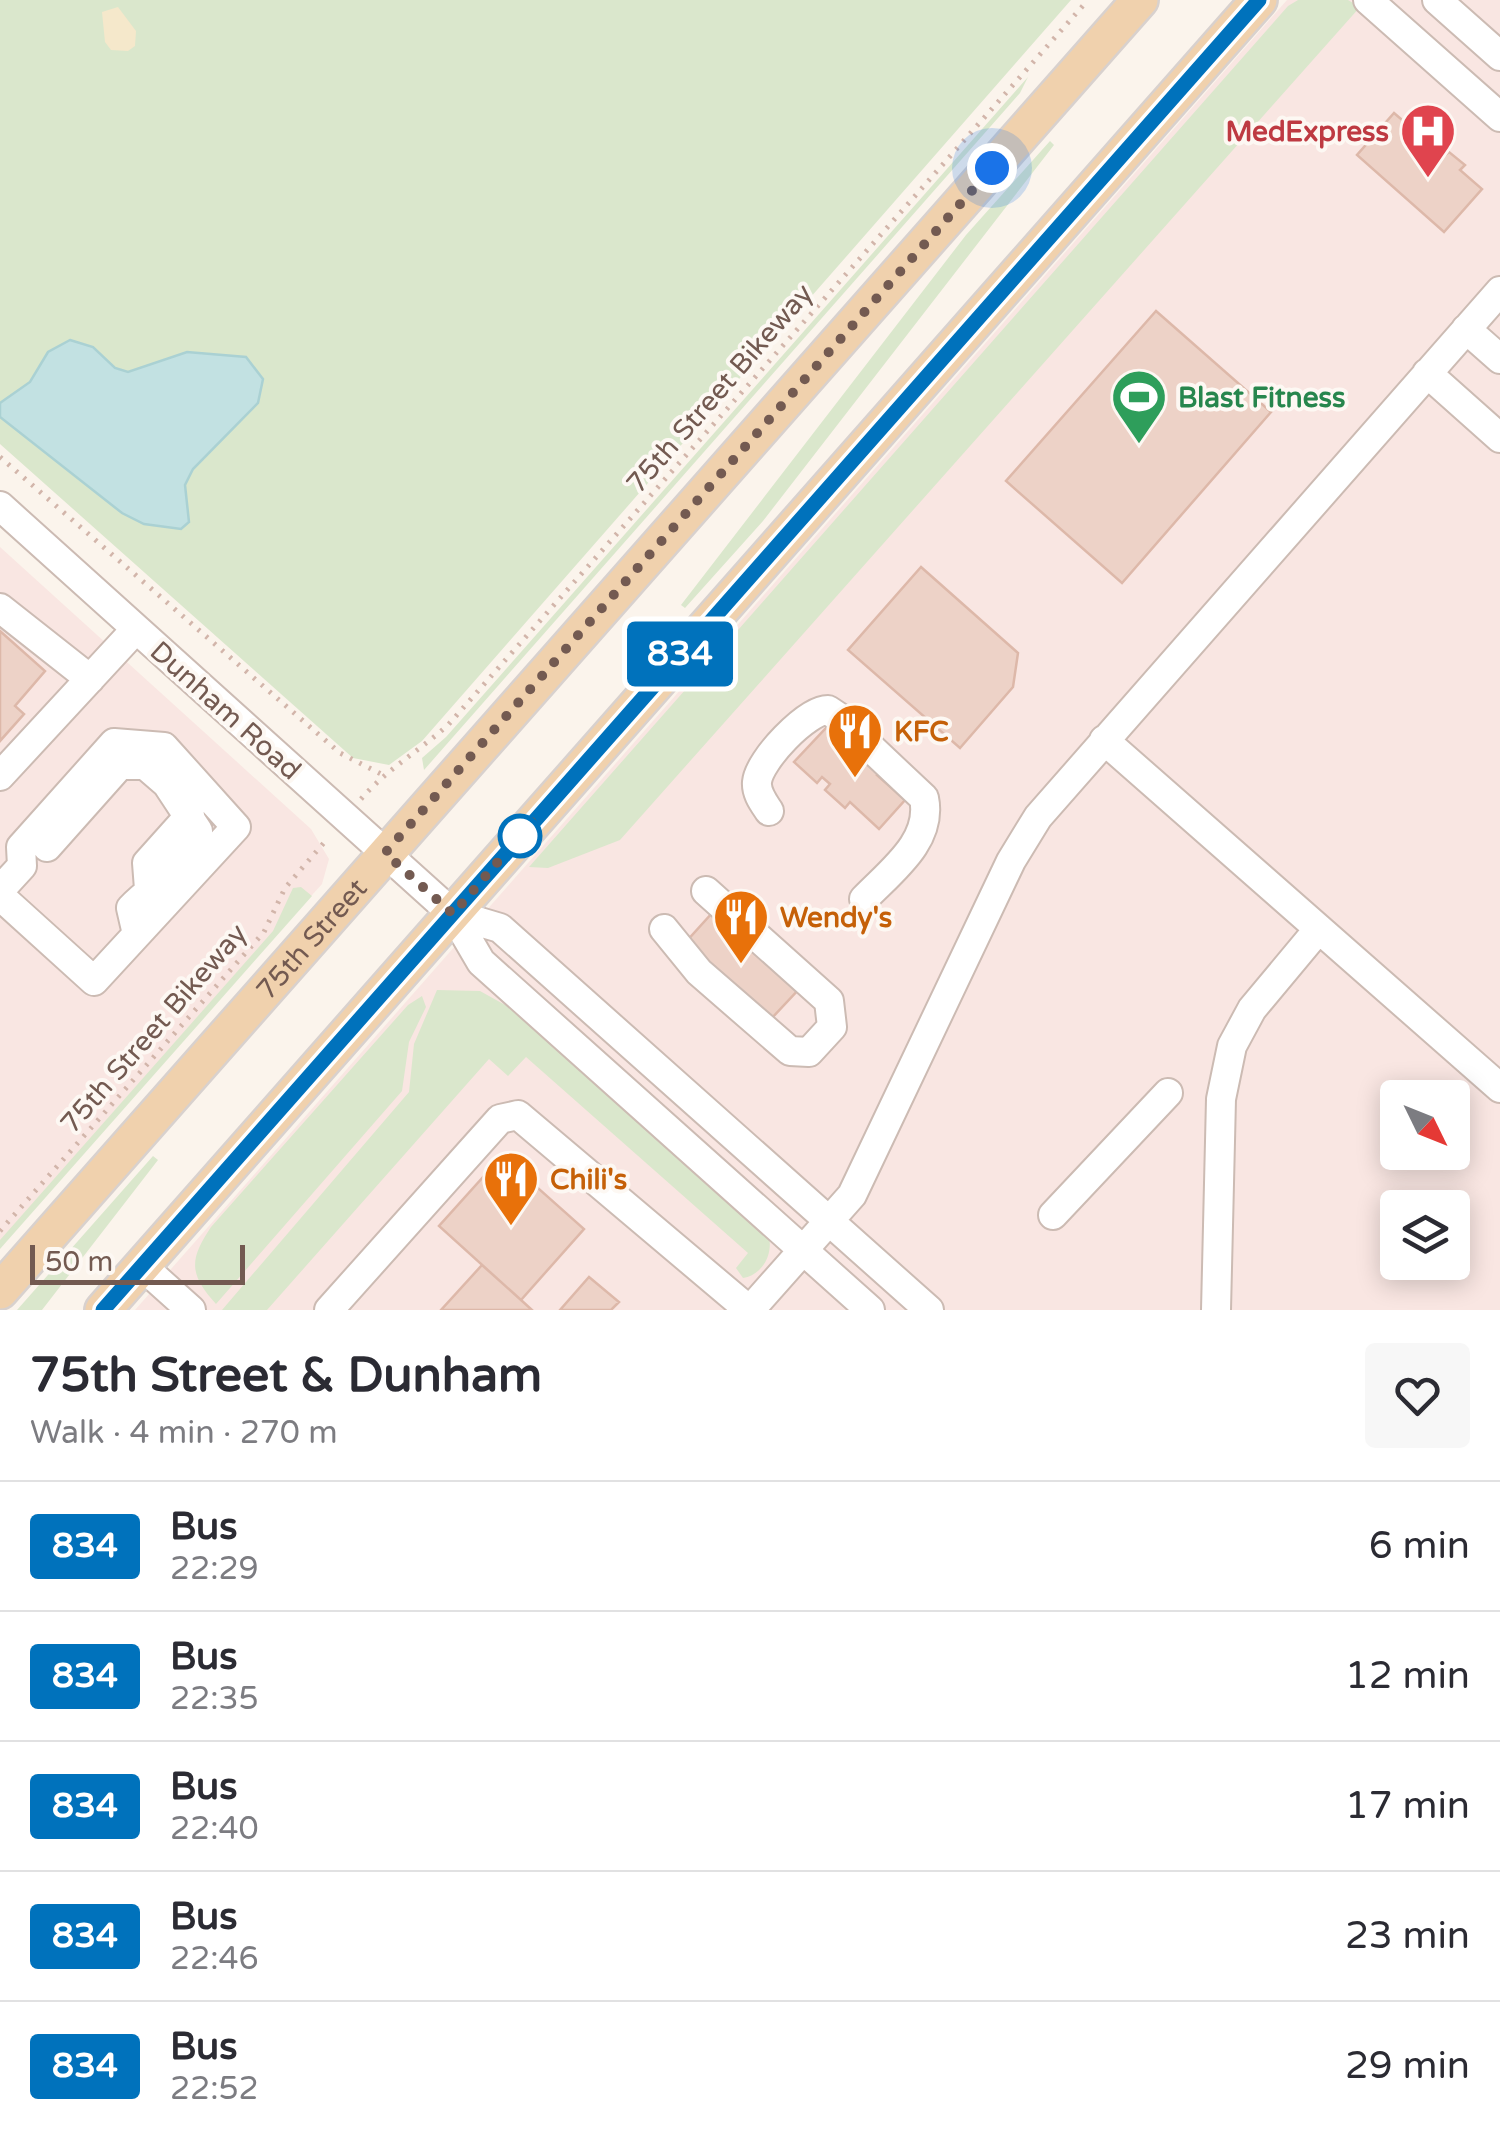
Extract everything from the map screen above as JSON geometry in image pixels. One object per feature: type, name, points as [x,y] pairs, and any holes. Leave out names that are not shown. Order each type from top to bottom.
[{"type":"main road","name":"75th Street","points":[[0,1291],[1140,0]]},
{"type":"main road","points":[[103,1310],[1259,0]]},
{"type":"street","points":[[1368,0],[1500,117]]},
{"type":"street","points":[[1437,0],[1500,56]]},
{"type":"street","points":[[329,1310],[500,1119],[518,1115],[749,1310],[852,1195],[1011,861],[1038,817],[1500,291]]},
{"type":"street","points":[[1466,328],[1500,360]]},
{"type":"street","points":[[1427,373],[1500,438]]},
{"type":"street","name":"Dunham Road","points":[[0,506],[453,914]]},
{"type":"street","points":[[0,608],[90,679]]},
{"type":"street","points":[[0,776],[136,629]]},
{"type":"street","points":[[769,811],[757,782],[762,768],[807,715],[828,710],[838,716],[924,798],[927,812],[921,837],[864,900]]},
{"type":"street","points":[[1104,740],[1500,1088]]},
{"type":"street","points":[[22,866],[21,847],[114,742],[164,748],[236,827],[94,981],[0,893],[120,766],[145,764],[190,815],[198,830],[195,848],[169,879],[149,889],[131,908],[136,934]]},
{"type":"street","points":[[664,929],[699,972],[790,1051],[809,1052],[832,1027],[829,1000],[706,891]]},
{"type":"street","points":[[453,914],[500,928],[928,1310]]},
{"type":"street","points":[[453,914],[480,962],[870,1310]]},
{"type":"street","points":[[1216,1310],[1222,1099],[1232,1046],[1252,1008],[1317,931]]},
{"type":"street","points":[[1053,1215],[1168,1093]]},
{"type":"street","points":[[142,1266],[190,1310]]},
{"type":"path","name":"75th Street Bikeway","points":[[369,790],[383,774],[410,759],[448,725],[1088,0]]},
{"type":"path","points":[[0,457],[340,753],[383,774]]},
{"type":"path","name":"75th Street Bikeway","points":[[0,1231],[264,932],[286,888],[324,842]]},
{"type":"shaded area","points":[[1287,0],[1500,0],[1500,1310],[135,1310]]},
{"type":"shaded area","points":[[0,547],[311,829],[329,859],[322,884],[0,1242]]},
{"type":"green space","points":[[0,0],[1071,0],[422,741],[389,765],[353,758],[0,444]]},
{"type":"green space","points":[[1298,0],[1348,0],[1360,7],[620,840],[548,868],[529,867],[1288,6]]},
{"type":"green space","points":[[1028,77],[1020,93],[424,770],[422,758],[446,737]]},
{"type":"green space","points":[[1050,141],[1054,145],[763,521],[685,608],[681,605],[966,235]]},
{"type":"green space","points":[[301,887],[312,896],[0,1249],[0,1240],[273,931],[293,888]]},
{"type":"green space","points":[[437,990],[480,991],[507,1006],[769,1237],[769,1251],[761,1268],[743,1278],[736,1268],[748,1253],[526,1057],[508,1076],[489,1059],[267,1310],[222,1310],[409,1092],[414,1044]]},
{"type":"green space","points":[[422,996],[426,1007],[409,1042],[402,1091],[216,1304],[201,1284],[195,1267],[211,1227],[408,1005]]},
{"type":"green space","points":[[153,1156],[158,1160],[42,1310],[17,1310]]},
{"type":"sand","points":[[118,7],[136,31],[135,46],[128,51],[111,50],[105,42],[102,12]]},
{"type":"water","points":[[70,340],[93,347],[115,368],[128,372],[187,352],[246,357],[263,379],[258,403],[193,469],[185,485],[189,522],[181,529],[144,524],[122,513],[0,417],[0,403],[30,382],[48,352]]},
{"type":"building","name":"MedExpress","points":[[1394,113],[1444,156],[1449,152],[1465,165],[1460,170],[1482,189],[1444,232],[1357,155]]},
{"type":"building","name":"Blast Fitness","points":[[1156,311],[1271,412],[1122,583],[1006,481]]},
{"type":"building","points":[[921,567],[1018,653],[1013,687],[960,748],[848,650]]},
{"type":"building","points":[[0,631],[45,671],[15,706],[24,714],[0,741]]},
{"type":"building","name":"KFC","points":[[826,728],[881,770],[877,775],[905,800],[879,829],[850,802],[845,808],[825,790],[830,784],[822,777],[817,783],[794,762]]},
{"type":"building","name":"Wendy's","points":[[713,912],[799,989],[771,1019],[685,943]]},
{"type":"building","name":"Chili's","points":[[502,1156],[584,1229],[521,1300],[439,1226]]},
{"type":"building","points":[[482,1265],[521,1300],[532,1310],[441,1310]]},
{"type":"building","points":[[589,1277],[619,1302],[611,1310],[560,1310]]},
{"type":"bus line","name":"834","points":[[103,1310],[1259,0]]},
{"type":"place","name":"MedExpress","points":[[1428,180]]},
{"type":"place","name":"Blast Fitness","points":[[1139,446]]},
{"type":"place","name":"KFC","points":[[855,780]]},
{"type":"place","name":"Wendy's","points":[[741,966]]},
{"type":"place","name":"Chili's","points":[[511,1228]]},
{"type":"route","points":[[520,836],[532,822],[453,914],[385,853],[992,168]]}]
